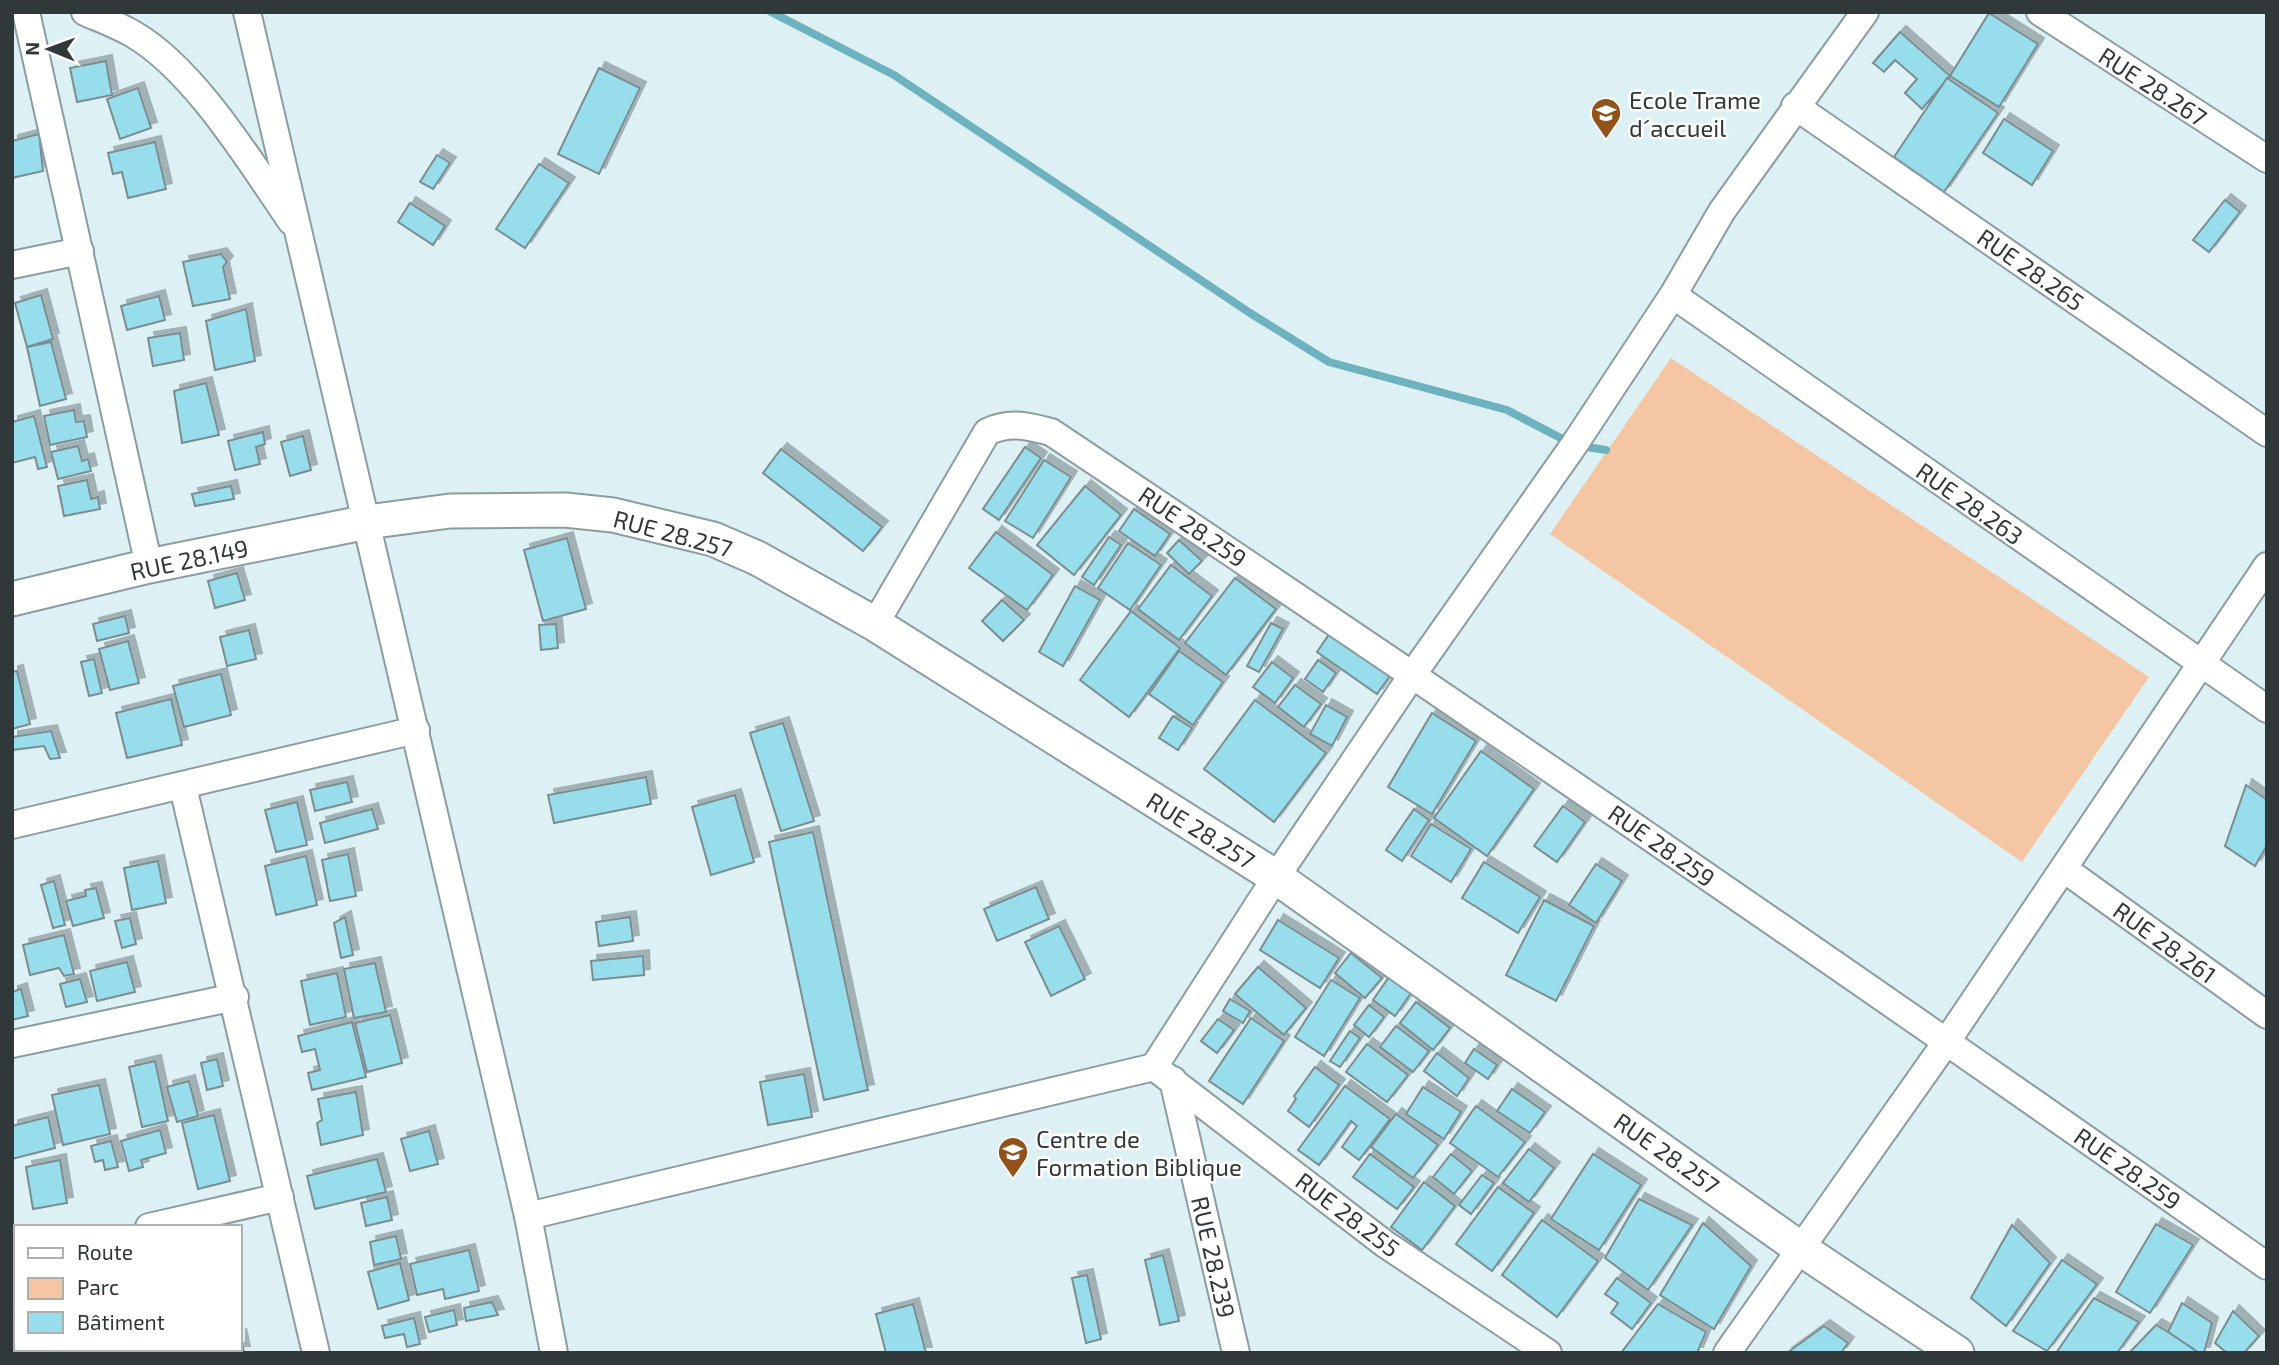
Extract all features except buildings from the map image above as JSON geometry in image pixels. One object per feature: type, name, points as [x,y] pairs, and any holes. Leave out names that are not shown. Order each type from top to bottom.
[{"type":"street","points":[[26,12],[149,566]]},
{"type":"street","points":[[85,12],[135,34],[173,66],[229,132],[299,233]]},
{"type":"street","points":[[247,12],[528,1216],[555,1353]]},
{"type":"street","points":[[528,1216],[1164,1073],[1276,877],[1413,674],[1574,445],[1674,295],[1722,211],[1865,12]]},
{"type":"street","name":"RUE 28.267","points":[[2040,12],[2267,159]]},
{"type":"street","name":"RUE 28.265","points":[[1795,106],[2267,433]]},
{"type":"street","points":[[12,265],[80,251]]},
{"type":"street","name":"RUE 28.263","points":[[1674,295],[2267,709]]},
{"type":"street","name":"RUE 28.259","points":[[875,624],[986,432],[1004,424],[1051,432],[1413,674],[1947,1041],[2267,1266]]},
{"type":"street","name":"RUE 28.257","points":[[367,522],[450,511],[565,510],[613,515],[713,539],[757,558],[875,624],[1276,877],[1801,1249],[1957,1353]]},
{"type":"street","name":"RUE 28.149","points":[[12,599],[149,566],[367,522]]},
{"type":"street","points":[[1727,1353],[1947,1041],[2267,566]]},
{"type":"street","points":[[12,825],[183,787],[416,730]]},
{"type":"street","points":[[183,787],[235,997],[316,1353]]},
{"type":"street","name":"RUE 28.261","points":[[2064,869],[2267,1015]]},
{"type":"street","points":[[12,1044],[235,997]]},
{"type":"street","name":"RUE 28.239","points":[[1164,1073],[1237,1353]]},
{"type":"street","name":"RUE 28.255","points":[[1164,1073],[1385,1244],[1548,1353]]},
{"type":"street","points":[[157,1225],[280,1196]]},
{"type":"green space","points":[[1671,358],[2149,677],[2022,862],[1550,534]]},
{"type":"waterway","points":[[771,12],[894,75],[1250,313],[1329,362],[1507,410],[1574,445],[1606,450]]},
{"type":"place","name":"Ecole Trame d´accueil","points":[[1606,140]]},
{"type":"place","name":"Centre de Formation Biblique","points":[[1013,1179]]}]
